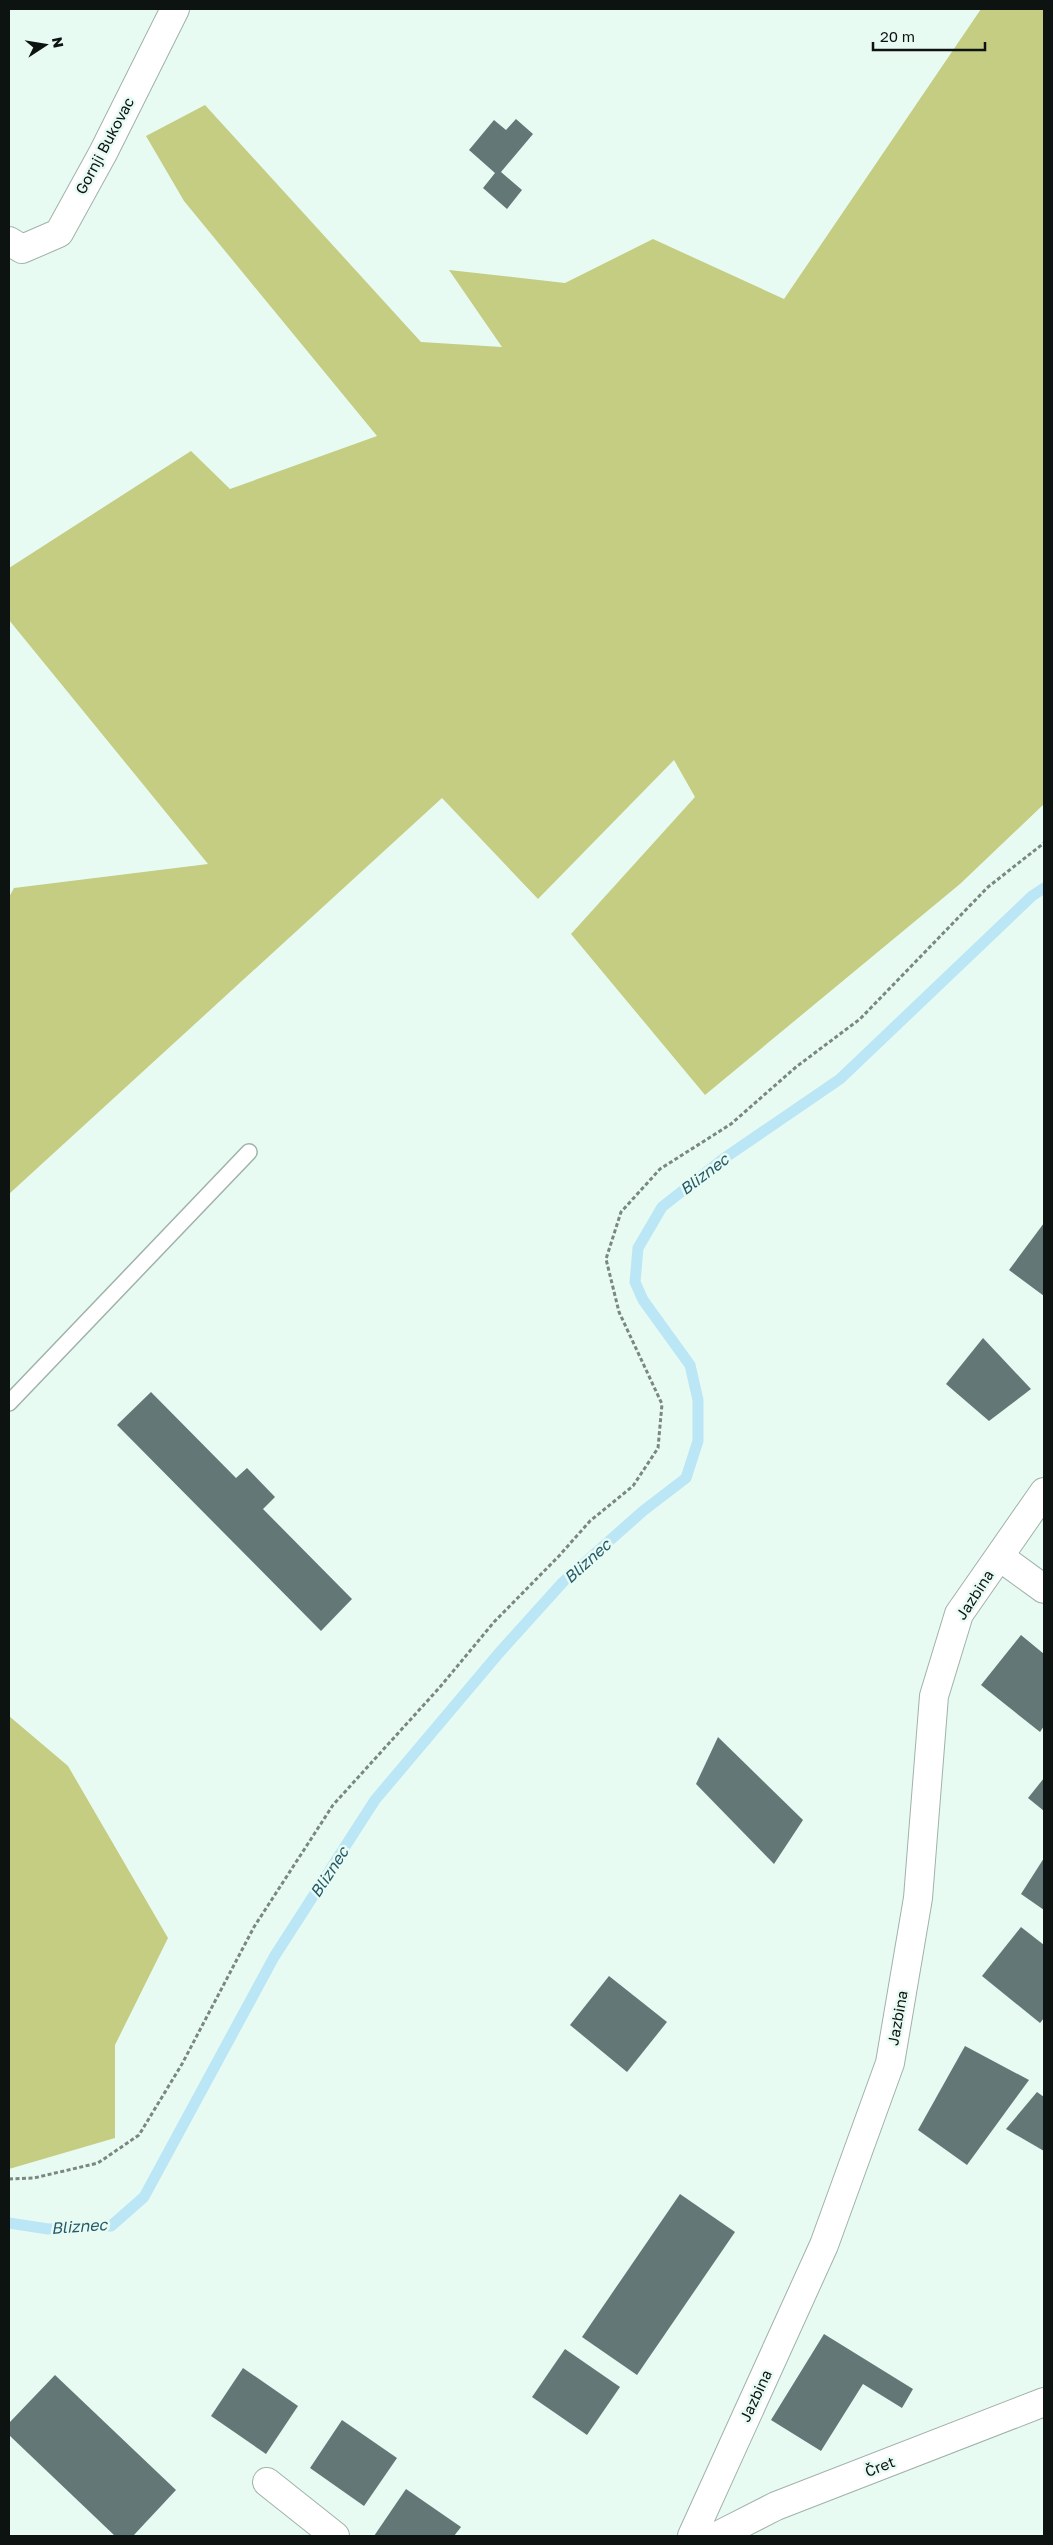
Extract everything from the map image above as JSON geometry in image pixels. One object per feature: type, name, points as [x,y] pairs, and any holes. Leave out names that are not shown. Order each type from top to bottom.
[{"type":"street","name":"Gornji Bukovac","points":[[9,241],[22,249],[59,233],[103,153],[175,9]]},
{"type":"street","name":"Jazbina","points":[[692,2536],[824,2245],[890,2063],[918,1898],[934,1696],[959,1614],[1044,1492]]},
{"type":"street","points":[[1000,1557],[1044,1589]]},
{"type":"street","name":"Čret","points":[[717,2536],[776,2506],[1044,2402]]},
{"type":"street","points":[[268,2482],[335,2536]]},
{"type":"lane","points":[[9,1403],[248,1152]]},
{"type":"path","points":[[9,2179],[34,2178],[98,2163],[140,2135],[182,2064],[254,1926],[332,1805],[440,1687],[494,1622],[559,1556],[590,1521],[633,1486],[658,1448],[662,1404],[618,1312],[606,1259],[621,1212],[660,1169],[731,1124],[796,1067],[860,1019],[988,886],[1044,843]]},
{"type":"green space","points":[[981,9],[1044,9],[1044,804],[960,884],[705,1095],[571,934],[695,797],[674,760],[538,899],[442,798],[9,1194],[9,897],[14,888],[208,864],[9,620],[9,568],[191,451],[230,489],[377,436],[184,201],[146,136],[205,105],[421,342],[502,347],[449,270],[565,283],[653,239],[784,299]]},
{"type":"green space","points":[[9,1716],[68,1766],[168,1938],[115,2045],[115,2138],[9,2169]]},
{"type":"building","points":[[516,119],[533,134],[501,172],[522,190],[507,209],[483,188],[495,173],[469,150],[494,120],[506,130]]},
{"type":"building","points":[[1044,1223],[1044,1296],[1009,1270]]},
{"type":"building","points":[[983,1338],[1031,1389],[989,1421],[946,1384]]},
{"type":"building","points":[[151,1392],[236,1478],[247,1468],[275,1497],[263,1509],[352,1599],[321,1631],[117,1425]]},
{"type":"building","points":[[1021,1635],[1044,1654],[1044,1726],[1040,1732],[981,1685]]},
{"type":"building","points":[[718,1737],[803,1820],[774,1864],[696,1784]]},
{"type":"building","points":[[1044,1778],[1044,1811],[1028,1798]]},
{"type":"building","points":[[1044,1858],[1044,1910],[1021,1894]]},
{"type":"building","points":[[1021,1927],[1044,1945],[1044,2018],[1040,2023],[982,1976]]},
{"type":"building","points":[[609,1976],[667,2022],[627,2072],[570,2025]]},
{"type":"building","points":[[965,2046],[1029,2080],[967,2165],[918,2130]]},
{"type":"building","points":[[1037,2092],[1044,2097],[1044,2151],[1006,2129]]},
{"type":"building","points":[[680,2194],[735,2232],[637,2375],[582,2337]]},
{"type":"building","points":[[824,2334],[913,2389],[902,2408],[863,2384],[821,2451],[771,2420]]},
{"type":"building","points":[[565,2349],[620,2387],[587,2435],[532,2397]]},
{"type":"building","points":[[243,2368],[298,2406],[266,2454],[211,2416]]},
{"type":"building","points":[[55,2375],[176,2490],[133,2536],[115,2536],[9,2435],[9,2423]]},
{"type":"building","points":[[342,2420],[397,2458],[364,2506],[310,2468]]},
{"type":"building","points":[[406,2489],[461,2527],[454,2536],[374,2536]]},
{"type":"waterway","name":"Bliznec","points":[[9,2223],[48,2229],[111,2226],[144,2197],[274,1957],[375,1800],[499,1653],[563,1582],[643,1511],[686,1478],[698,1441],[698,1400],[690,1365],[643,1300],[635,1282],[638,1248],[662,1207],[723,1159],[840,1079],[1032,896],[1044,888]]}]
